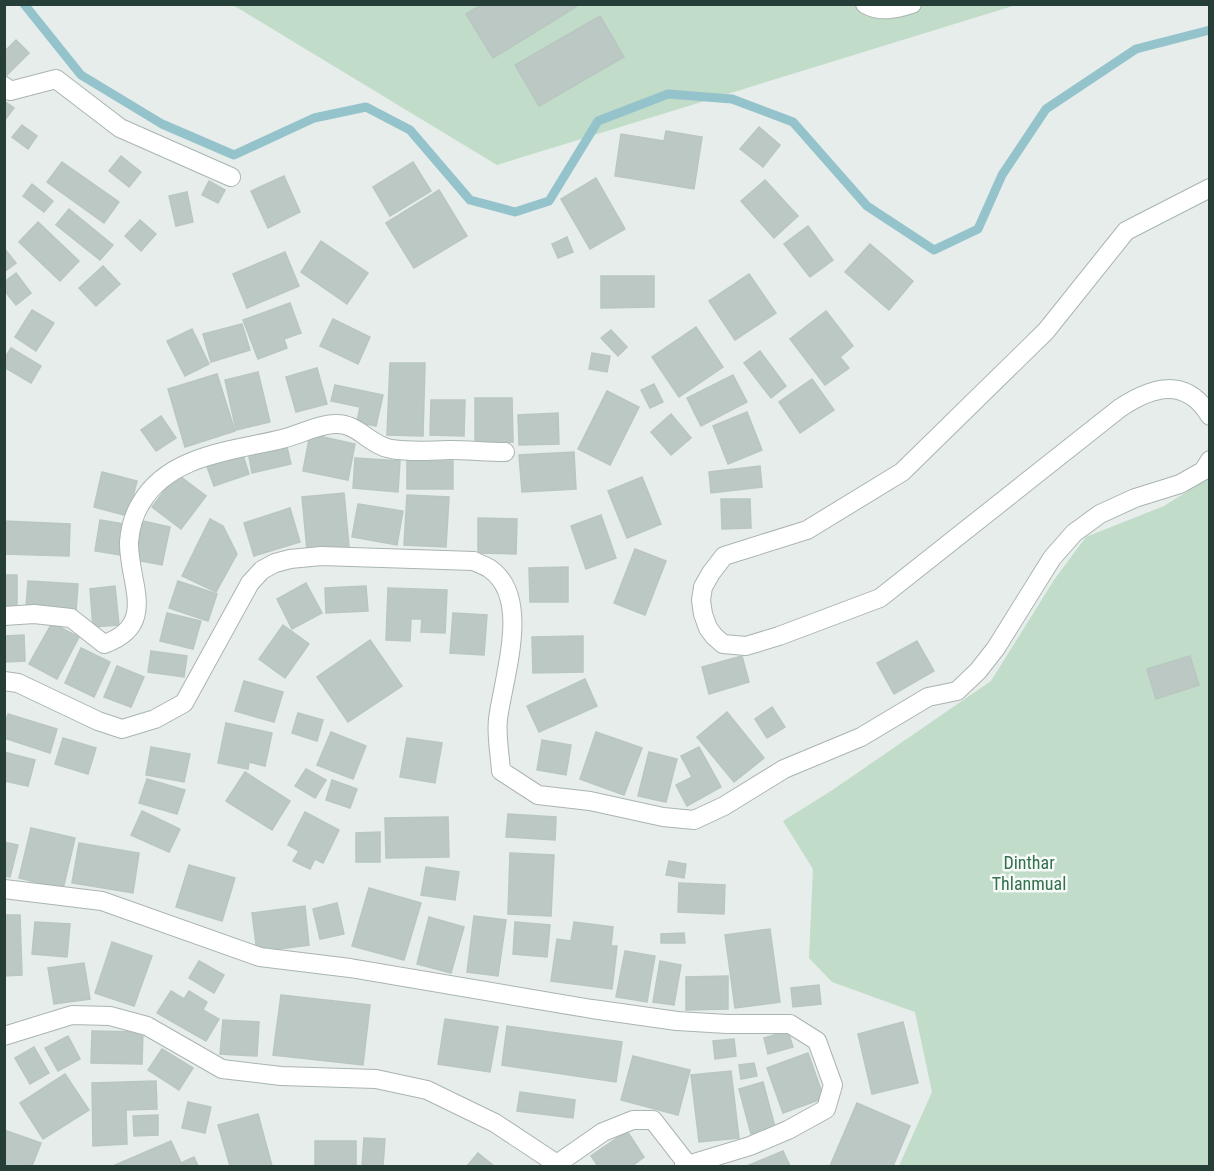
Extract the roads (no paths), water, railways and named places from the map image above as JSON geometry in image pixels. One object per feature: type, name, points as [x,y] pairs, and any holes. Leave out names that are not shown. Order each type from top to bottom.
[{"type":"street","points":[[865,4],[873,9],[892,10],[912,4]]},
{"type":"street","points":[[4,86],[10,90],[56,79],[120,128],[231,177]]},
{"type":"street","points":[[1209,188],[1126,231],[1046,332],[902,472],[807,530],[724,556],[703,587],[701,600],[708,628],[723,644],[746,646],[880,598],[1138,396],[1163,388],[1185,393],[1201,402],[1209,416]]},
{"type":"street","points":[[4,616],[34,614],[71,618],[104,644],[124,635],[132,623],[138,598],[129,543],[134,518],[141,503],[169,472],[205,457],[286,438],[331,424],[343,423],[354,427],[387,448],[412,451],[505,452]]},
{"type":"street","points":[[4,681],[18,683],[90,718],[122,729],[155,719],[184,703],[250,583],[262,570],[275,563],[321,556],[474,561],[492,570],[506,588],[514,612],[512,640],[497,722],[501,771],[538,795],[590,801],[663,817],[694,820],[724,806],[784,769],[861,737],[928,697],[957,691],[978,671],[996,648],[1052,558],[1074,533],[1100,514],[1135,498],[1180,484],[1203,471],[1209,460]]},
{"type":"street","points":[[4,889],[102,901],[260,957],[350,968],[677,1022],[790,1023],[817,1041],[833,1085],[826,1109],[788,1130],[750,1146],[686,1166],[653,1120],[633,1120],[603,1132],[557,1164],[495,1123],[427,1090],[376,1079],[280,1076],[222,1069],[147,1026],[110,1016],[72,1015],[4,1036]]},
{"type":"waterway","points":[[24,4],[81,75],[162,124],[234,155],[314,118],[366,107],[410,130],[470,200],[515,212],[549,201],[598,121],[668,94],[732,99],[793,122],[867,206],[934,250],[978,229],[1002,175],[1046,109],[1136,49],[1210,30]]},
{"type":"park label","name":"Dinthar Thlanmual","points":[[1029,872]]}]
